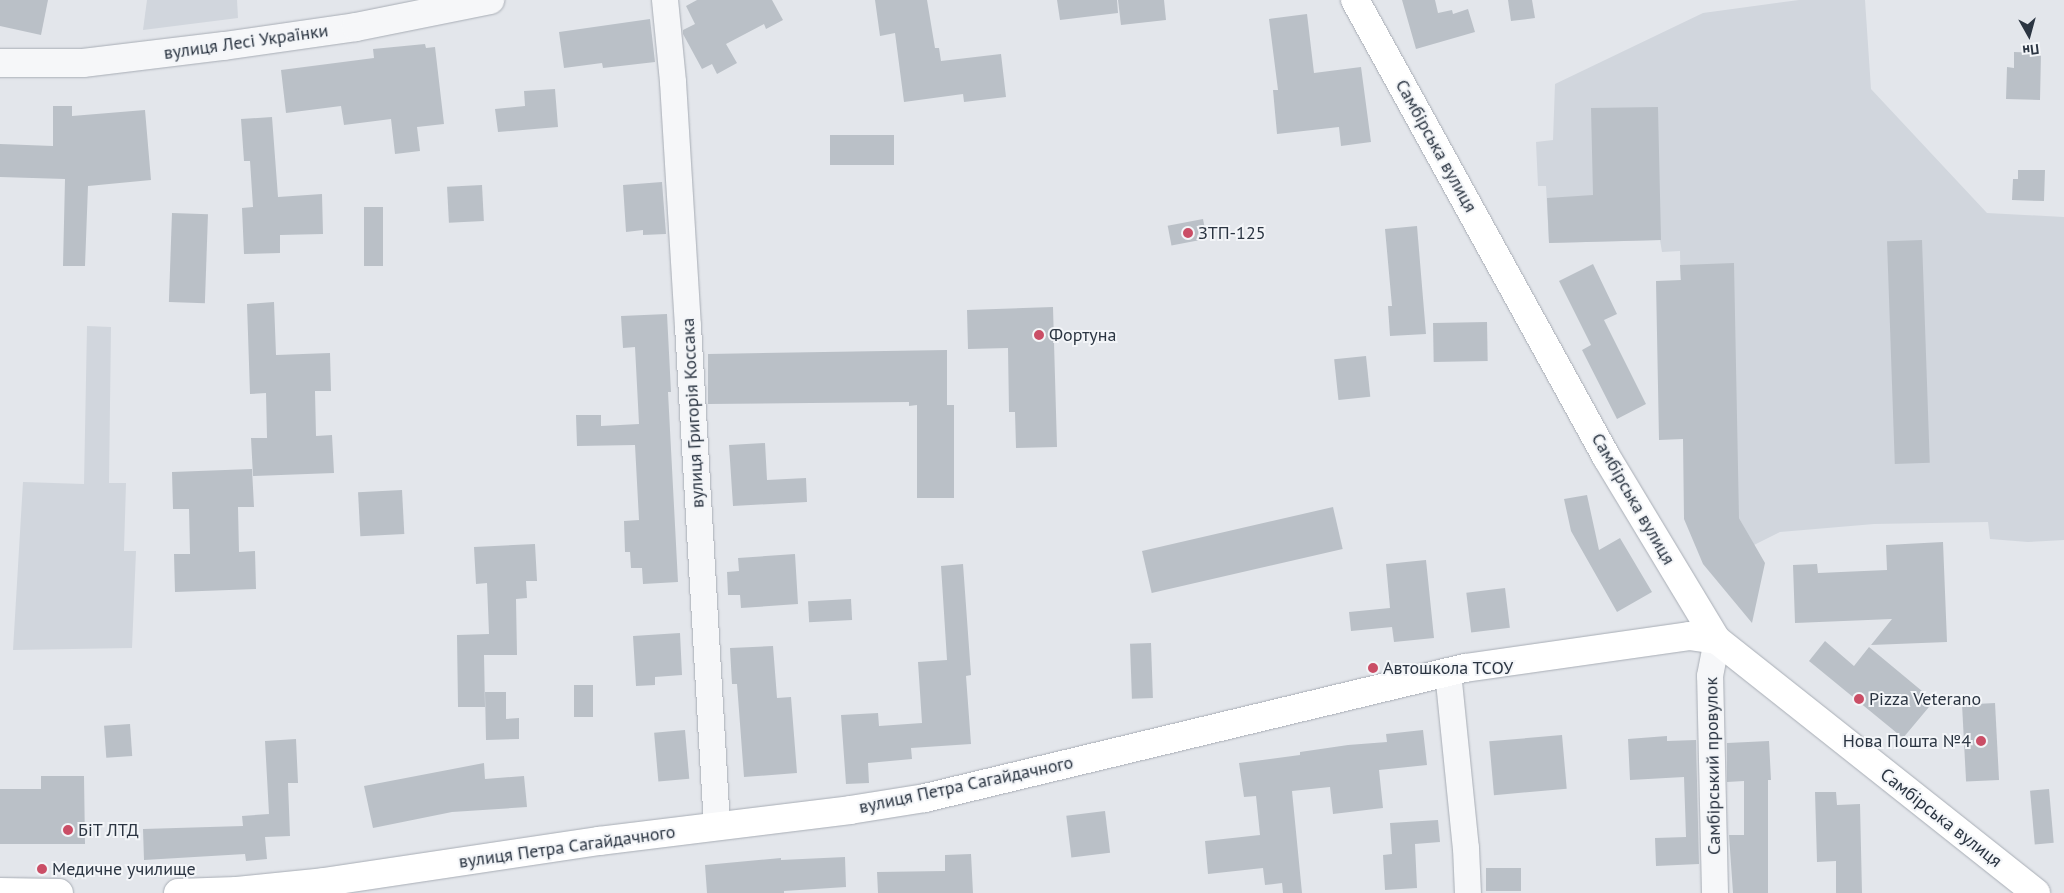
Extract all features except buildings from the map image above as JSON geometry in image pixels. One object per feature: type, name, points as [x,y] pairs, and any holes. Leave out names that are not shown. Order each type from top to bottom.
[{"type":"main road","name":"Самбірська вулиця","points":[[1355,0],[1607,458],[1717,640],[2036,893]]},
{"type":"main road","name":"вулиця Петра Сагайдачного","points":[[178,893],[236,891],[324,882],[717,826],[850,810],[925,798],[1448,672],[1554,654],[1689,636],[1717,640]]},
{"type":"main road","points":[[0,892],[59,893]]},
{"type":"street","name":"вулиця Лесі Українки","points":[[0,63],[84,63],[210,48],[356,27],[490,0]]},
{"type":"street","name":"вулиця Григорія Коссака","points":[[665,0],[673,82],[688,316],[717,826]]},
{"type":"street","name":"Самбірський провулок","points":[[1715,893],[1710,676],[1717,640]]},
{"type":"street","points":[[1448,672],[1466,848],[1468,893]]},
{"type":"shaded area","points":[[147,0],[237,0],[238,18],[143,30]]},
{"type":"shaded area","points":[[1799,0],[1865,0],[1871,89],[1987,213],[2064,217],[2064,540],[2028,542],[1990,539],[1988,522],[1874,524],[1780,532],[1754,545],[1739,518],[1682,365],[1680,251],[1662,252],[1660,240],[1549,243],[1546,186],[1538,186],[1536,142],[1553,140],[1555,84],[1703,13]]},
{"type":"shaded area","points":[[87,326],[111,327],[109,483],[126,483],[124,551],[136,551],[132,648],[13,650],[23,482],[84,484]]},
{"type":"place","name":"ЗТП-125","points":[[1188,233]]},
{"type":"place","name":"Фортуна","points":[[1039,335]]},
{"type":"place","name":"Автошкола ТСОУ","points":[[1373,668]]},
{"type":"place","name":"Pizza Veterano","points":[[1859,699]]},
{"type":"place","name":"Нова Пошта №4","points":[[1981,741]]},
{"type":"place","name":"БіТ ЛТД","points":[[68,830]]},
{"type":"place","name":"Медичне училище","points":[[42,869]]}]
